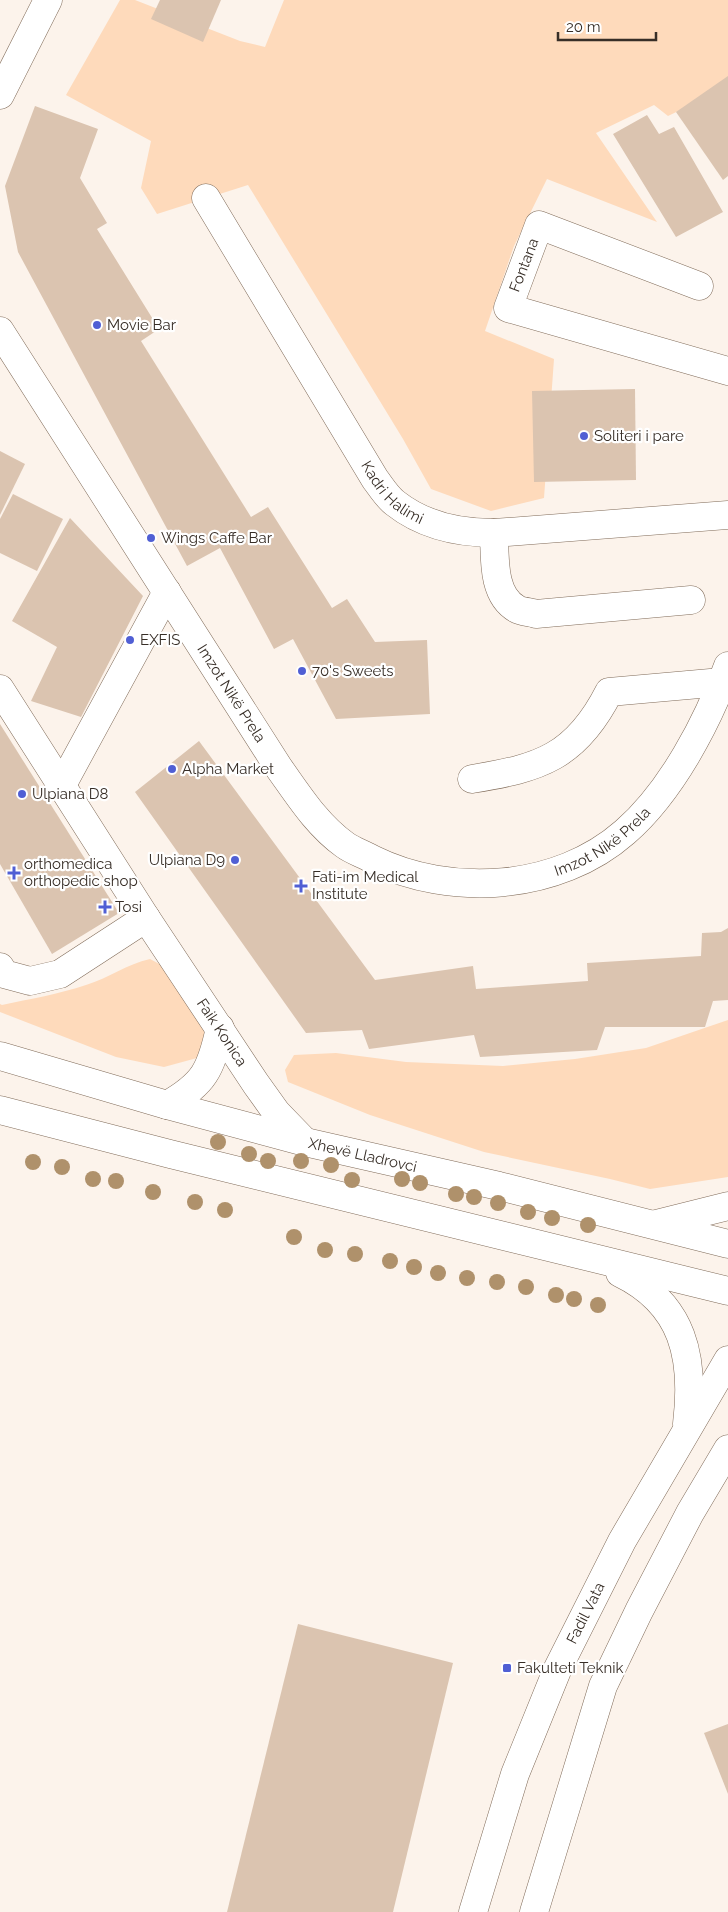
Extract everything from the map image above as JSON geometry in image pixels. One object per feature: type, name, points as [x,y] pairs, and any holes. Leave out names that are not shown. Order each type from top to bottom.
[{"type":"main road","points":[[3,82],[48,0]]},
{"type":"main road","name":"Kadri Halimi","points":[[206,198],[375,479],[393,502],[417,518],[440,528],[472,533],[494,533],[728,515]]},
{"type":"main road","name":"Fontana","points":[[699,286],[539,225],[508,308],[728,371]]},
{"type":"main road","name":"Imzot Nikë Prela","points":[[0,331],[279,768],[313,816],[346,846],[390,868],[439,882],[484,884],[526,879],[568,867],[597,853],[626,832],[667,785],[704,723],[725,674]]},
{"type":"main road","points":[[494,533],[496,576],[504,596],[517,609],[536,614],[691,600]]},
{"type":"main road","points":[[62,785],[167,592]]},
{"type":"main road","name":"Imzot Nikë Prela","points":[[472,779],[506,774],[539,764],[564,750],[588,728],[598,714],[609,692],[725,674]]},
{"type":"main road","name":"Faik Konica","points":[[0,689],[146,918],[276,1112],[305,1142]]},
{"type":"main road","points":[[0,967],[4,974],[30,981],[60,974],[146,918]]},
{"type":"main road","points":[[166,1105],[198,1084],[215,1053],[220,1028]]},
{"type":"main road","name":"Xhevë Lladrovci","points":[[0,1056],[166,1105],[305,1142],[499,1186],[728,1244]]},
{"type":"main road","points":[[0,1110],[179,1157],[728,1291]]},
{"type":"main road","points":[[654,1224],[728,1206]]},
{"type":"main road","points":[[587,1257],[638,1282],[658,1298],[670,1314],[681,1336],[689,1364],[690,1397],[686,1431]]},
{"type":"main road","name":"Fadil Vata","points":[[472,1912],[515,1774],[558,1668],[622,1541],[728,1360]]},
{"type":"main road","points":[[534,1912],[603,1686],[639,1611],[690,1513],[726,1453]]},
{"type":"shaded area","points":[[120,0],[135,0],[240,41],[265,47],[284,0],[728,0],[728,83],[695,103],[668,116],[654,105],[596,133],[657,222],[547,179],[514,246],[485,331],[554,359],[544,498],[491,511],[431,489],[403,439],[248,185],[157,214],[141,188],[151,141],[66,95]]},
{"type":"shaded area","points":[[150,959],[165,967],[204,1024],[206,1045],[197,1058],[164,1067],[116,1057],[0,1012],[0,1004],[55,994],[76,988]]},
{"type":"shaded area","points":[[728,1020],[728,1177],[650,1189],[484,1152],[370,1115],[288,1082],[285,1070],[294,1055],[336,1053],[406,1062],[503,1066],[575,1059],[646,1048]]},
{"type":"building","points":[[160,0],[221,0],[203,42],[151,19]]},
{"type":"building","points":[[728,76],[728,176],[723,180],[676,112]]},
{"type":"building","points":[[35,106],[98,129],[80,178],[107,223],[97,229],[159,329],[141,341],[251,517],[268,507],[332,608],[347,599],[375,642],[427,640],[430,714],[336,719],[293,639],[274,649],[220,548],[187,566],[18,252],[5,186]]},
{"type":"building","points":[[647,115],[659,134],[674,127],[723,212],[676,237],[613,134]]},
{"type":"building","name":"Soliteri i pare","points":[[635,389],[636,480],[534,482],[532,391]]},
{"type":"building","points":[[0,451],[25,464],[0,515]]},
{"type":"building","points":[[13,494],[63,519],[37,571],[0,553],[0,519]]},
{"type":"building","points":[[70,518],[143,596],[81,717],[31,701],[57,647],[12,621]]},
{"type":"building","name":"Ulpiana D8","points":[[0,724],[119,913],[52,954],[0,864]]},
{"type":"building","name":"Ulpiana D9","points":[[199,741],[375,980],[473,966],[476,989],[588,981],[587,963],[701,956],[702,933],[721,932],[728,928],[728,1000],[713,1001],[705,1027],[605,1027],[597,1050],[480,1057],[474,1035],[369,1049],[362,1030],[306,1033],[135,792]]},
{"type":"building","points":[[298,1624],[453,1663],[393,1912],[227,1912]]},
{"type":"building","points":[[728,1724],[728,1794],[704,1733]]},
{"type":"place","name":"Movie Bar","points":[[97,325]]},
{"type":"place","name":"Soliteri i pare","points":[[584,436]]},
{"type":"place","name":"Wings Caffe Bar","points":[[151,538]]},
{"type":"place","name":"EXFIS","points":[[130,640]]},
{"type":"place","name":"70's Sweets","points":[[302,671]]},
{"type":"place","name":"Alpha Market","points":[[172,769]]},
{"type":"place","name":"Ulpiana D8","points":[[22,794]]},
{"type":"place","name":"Ulpiana D9","points":[[235,860]]},
{"type":"place","name":"orthomedica orthopedic shop","points":[[14,873]]},
{"type":"place","name":"Fati-im Medical Institute","points":[[301,886]]},
{"type":"place","name":"Tosi","points":[[105,907]]},
{"type":"place","name":"Fakulteti Teknik","points":[[507,1668]]}]
